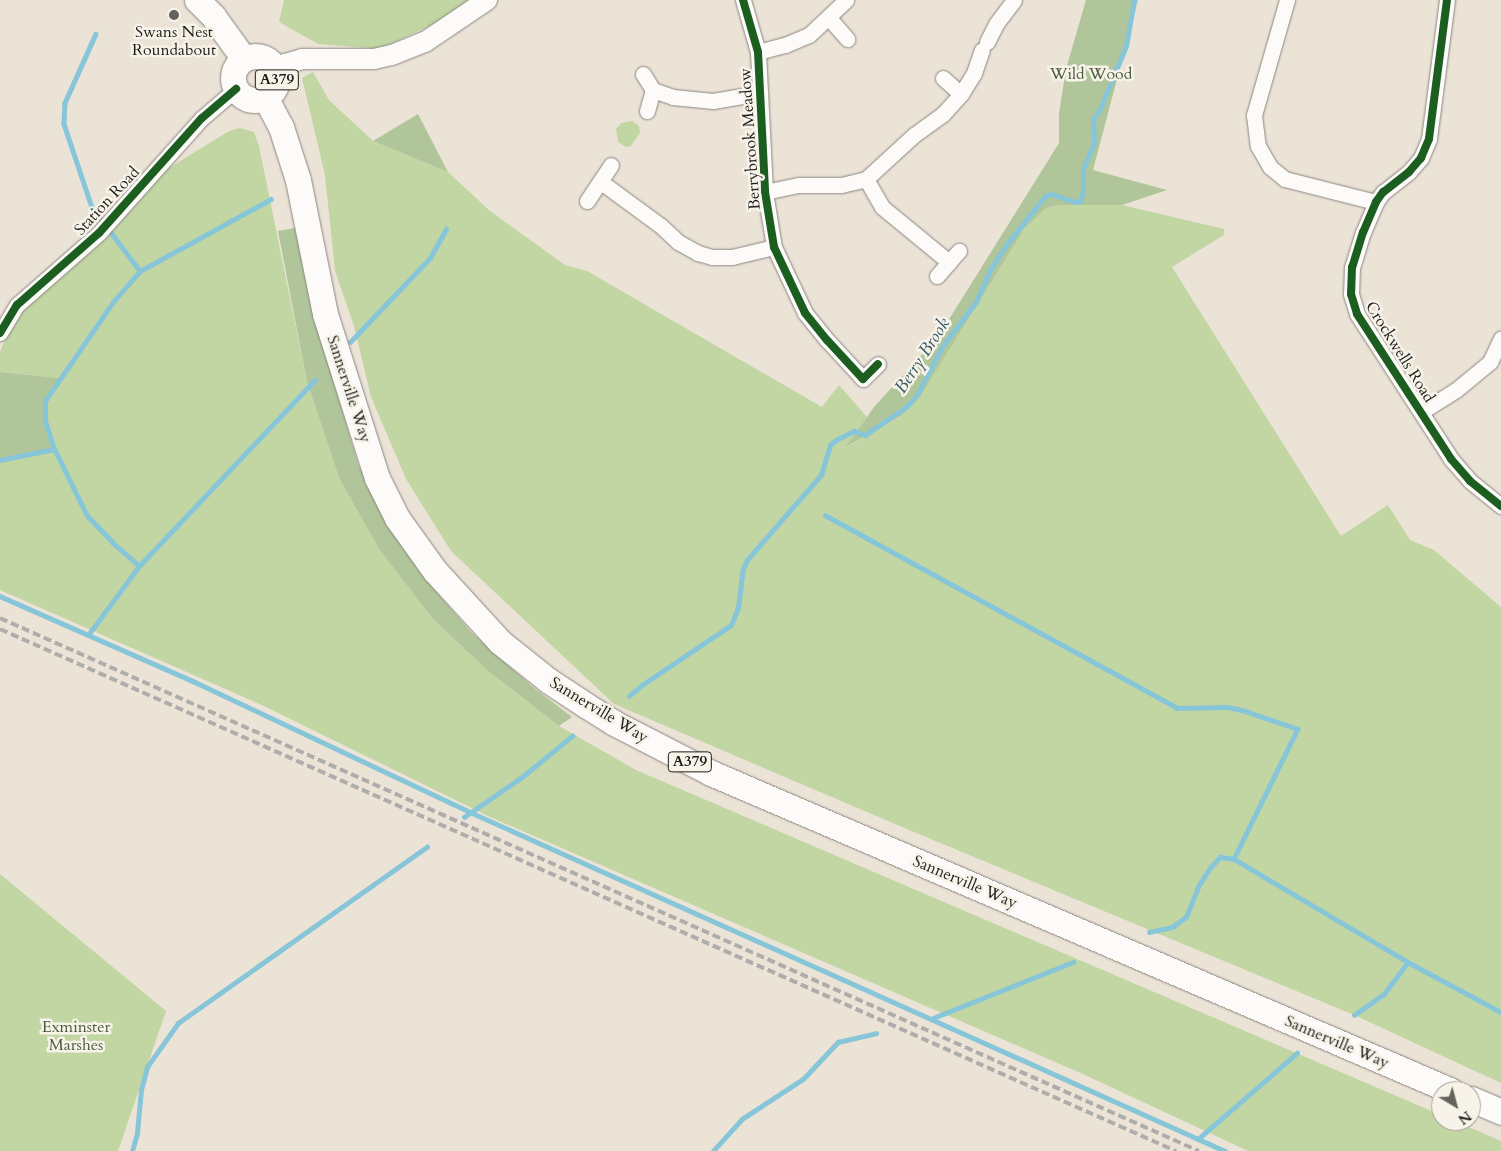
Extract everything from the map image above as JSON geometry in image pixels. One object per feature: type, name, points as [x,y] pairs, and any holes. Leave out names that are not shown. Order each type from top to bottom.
[{"type":"main road","name":"A379","points":[[197,0],[213,16],[244,59]]},
{"type":"main road","name":"A379","points":[[258,56],[265,58],[276,70],[274,88],[265,97],[259,99],[246,98],[236,89],[233,76],[239,63],[244,59],[258,56]]},
{"type":"main road","name":"Sannerville Way","points":[[265,97],[281,127],[298,180],[325,314],[378,478],[397,518],[435,572],[500,642],[549,681],[600,715],[711,773],[1431,1082]]},
{"type":"main road","points":[[1481,1103],[1501,1112]]},
{"type":"street","points":[[276,70],[285,64],[302,59],[374,59],[392,55],[425,42],[487,0]]},
{"type":"street","name":"Berrybrook Meadow","points":[[743,0],[758,52],[765,192],[774,247],[806,313],[827,340],[863,379],[878,364]]},
{"type":"street","name":"Berrybrook Meadow","points":[[758,52],[785,45],[809,35],[846,0]]},
{"type":"street","name":"Berrybrook Meadow","points":[[765,192],[799,185],[841,185],[866,179],[914,135],[943,114],[960,94],[974,73],[996,24],[1014,0]]},
{"type":"street","points":[[1287,0],[1254,115],[1258,146],[1270,167],[1285,179],[1376,202]]},
{"type":"street","name":"Crockwells Road","points":[[1447,0],[1429,139],[1421,158],[1409,172],[1383,192],[1376,202],[1362,232],[1352,267],[1351,294],[1356,314],[1457,466],[1470,481],[1501,506]]},
{"type":"street","points":[[829,18],[847,40]]},
{"type":"street","points":[[643,74],[653,90],[647,111]]},
{"type":"street","points":[[943,78],[960,94]]},
{"type":"street","name":"Station Road","points":[[0,333],[17,305],[99,233],[202,118],[236,89]]},
{"type":"street","name":"Berrybrook Meadow","points":[[653,90],[674,97],[713,101],[760,93]]},
{"type":"street","points":[[587,201],[611,165]]},
{"type":"street","points":[[866,179],[882,207],[954,256],[936,276]]},
{"type":"street","points":[[601,182],[662,226],[678,242],[698,253],[712,257],[732,257],[774,247]]},
{"type":"street","points":[[1421,412],[1456,390],[1490,362],[1501,338]]},
{"type":"green space","points":[[284,0],[478,0],[465,10],[379,49],[318,44],[279,22]]},
{"type":"green space","name":"Wild Wood","points":[[1086,0],[1138,0],[1093,170],[1167,190],[1122,205],[1057,205],[1045,209],[1024,229],[919,398],[902,415],[846,447],[874,407],[938,337],[1059,143],[1059,113],[1066,69]]},
{"type":"green space","points":[[313,72],[329,100],[373,141],[448,172],[490,211],[565,265],[587,271],[822,407],[839,385],[867,417],[847,447],[902,415],[1024,229],[1045,209],[1057,205],[1122,205],[1224,229],[1224,235],[1172,267],[1341,536],[1388,505],[1410,540],[1434,550],[1501,607],[1501,1083],[1354,1015],[909,830],[614,704],[451,551],[406,479],[371,397],[354,326],[335,271],[325,175],[302,78]]},
{"type":"green space","points":[[418,114],[448,172],[373,141]]},
{"type":"green space","points":[[632,121],[639,126],[640,133],[631,146],[626,147],[618,142],[616,129],[621,123]]},
{"type":"green space","points":[[240,128],[254,132],[259,146],[307,382],[339,478],[379,549],[432,618],[488,671],[559,726],[636,770],[1431,1111],[1431,1131],[1478,1131],[1501,1141],[1501,1151],[1248,1151],[1085,1075],[490,817],[266,707],[0,590],[0,460],[54,449],[45,422],[45,401],[59,378],[0,372],[0,352],[7,335],[20,312],[108,237],[159,174],[229,131]]},
{"type":"green space","points":[[295,228],[311,304],[358,464],[385,519],[422,575],[471,632],[534,688],[572,717],[559,726],[488,671],[432,618],[379,549],[339,478],[307,382],[278,231]]},
{"type":"green space","points":[[0,372],[59,378],[45,401],[45,422],[54,449],[0,460]]},
{"type":"green space","name":"Exminster Marshes","points":[[0,874],[166,1011],[118,1151],[0,1151]]},
{"type":"waterway","name":"Berry Brook","points":[[629,696],[642,685],[731,625],[738,608],[743,569],[747,560],[821,475],[830,445],[854,431],[865,435],[906,407],[917,395],[943,345],[976,302],[990,270],[1007,244],[1045,196],[1051,194],[1075,202],[1080,201],[1083,191],[1083,169],[1094,143],[1093,119],[1099,111],[1126,46],[1134,0]]},
{"type":"waterway","points":[[96,34],[65,103],[64,124],[92,207],[140,271]]},
{"type":"waterway","points":[[139,566],[87,516],[54,449],[45,422],[45,401],[113,302],[140,271],[271,199]]},
{"type":"waterway","points":[[350,342],[430,258],[446,229]]},
{"type":"waterway","points":[[88,635],[139,566],[315,380]]},
{"type":"waterway","points":[[0,460],[54,449]]},
{"type":"waterway","points":[[825,515],[1177,708],[1227,707],[1242,710],[1298,729],[1234,859]]},
{"type":"waterway","points":[[0,596],[195,682],[470,812],[1225,1151]]},
{"type":"waterway","points":[[464,817],[522,777],[572,736]]},
{"type":"waterway","points":[[132,1151],[137,1133],[141,1090],[147,1067],[178,1023],[427,847]]},
{"type":"waterway","points":[[1149,932],[1172,927],[1186,917],[1199,885],[1210,868],[1220,857],[1234,859],[1408,962],[1501,1012]]},
{"type":"waterway","points":[[933,1018],[1073,962]]},
{"type":"waterway","points":[[1354,1015],[1383,995],[1408,962]]},
{"type":"waterway","points":[[713,1151],[742,1119],[803,1079],[838,1042],[876,1033]]},
{"type":"waterway","points":[[1198,1139],[1297,1053]]},
{"type":"railway","points":[[0,618],[1199,1151]]},
{"type":"railway","points":[[0,629],[1176,1151]]},
{"type":"cycle path","points":[[743,0],[758,52],[765,192],[774,247],[805,313],[827,340],[863,379],[878,364]]},
{"type":"cycle path","points":[[1447,0],[1429,139],[1421,158],[1409,172],[1383,192],[1376,202],[1363,232],[1352,267],[1351,294],[1357,314],[1451,459],[1470,481],[1501,506]]},
{"type":"cycle path","points":[[0,333],[17,305],[99,233],[202,118],[236,89]]},
{"type":"place","name":"Swans Nest Roundabout","points":[[174,15]]}]
